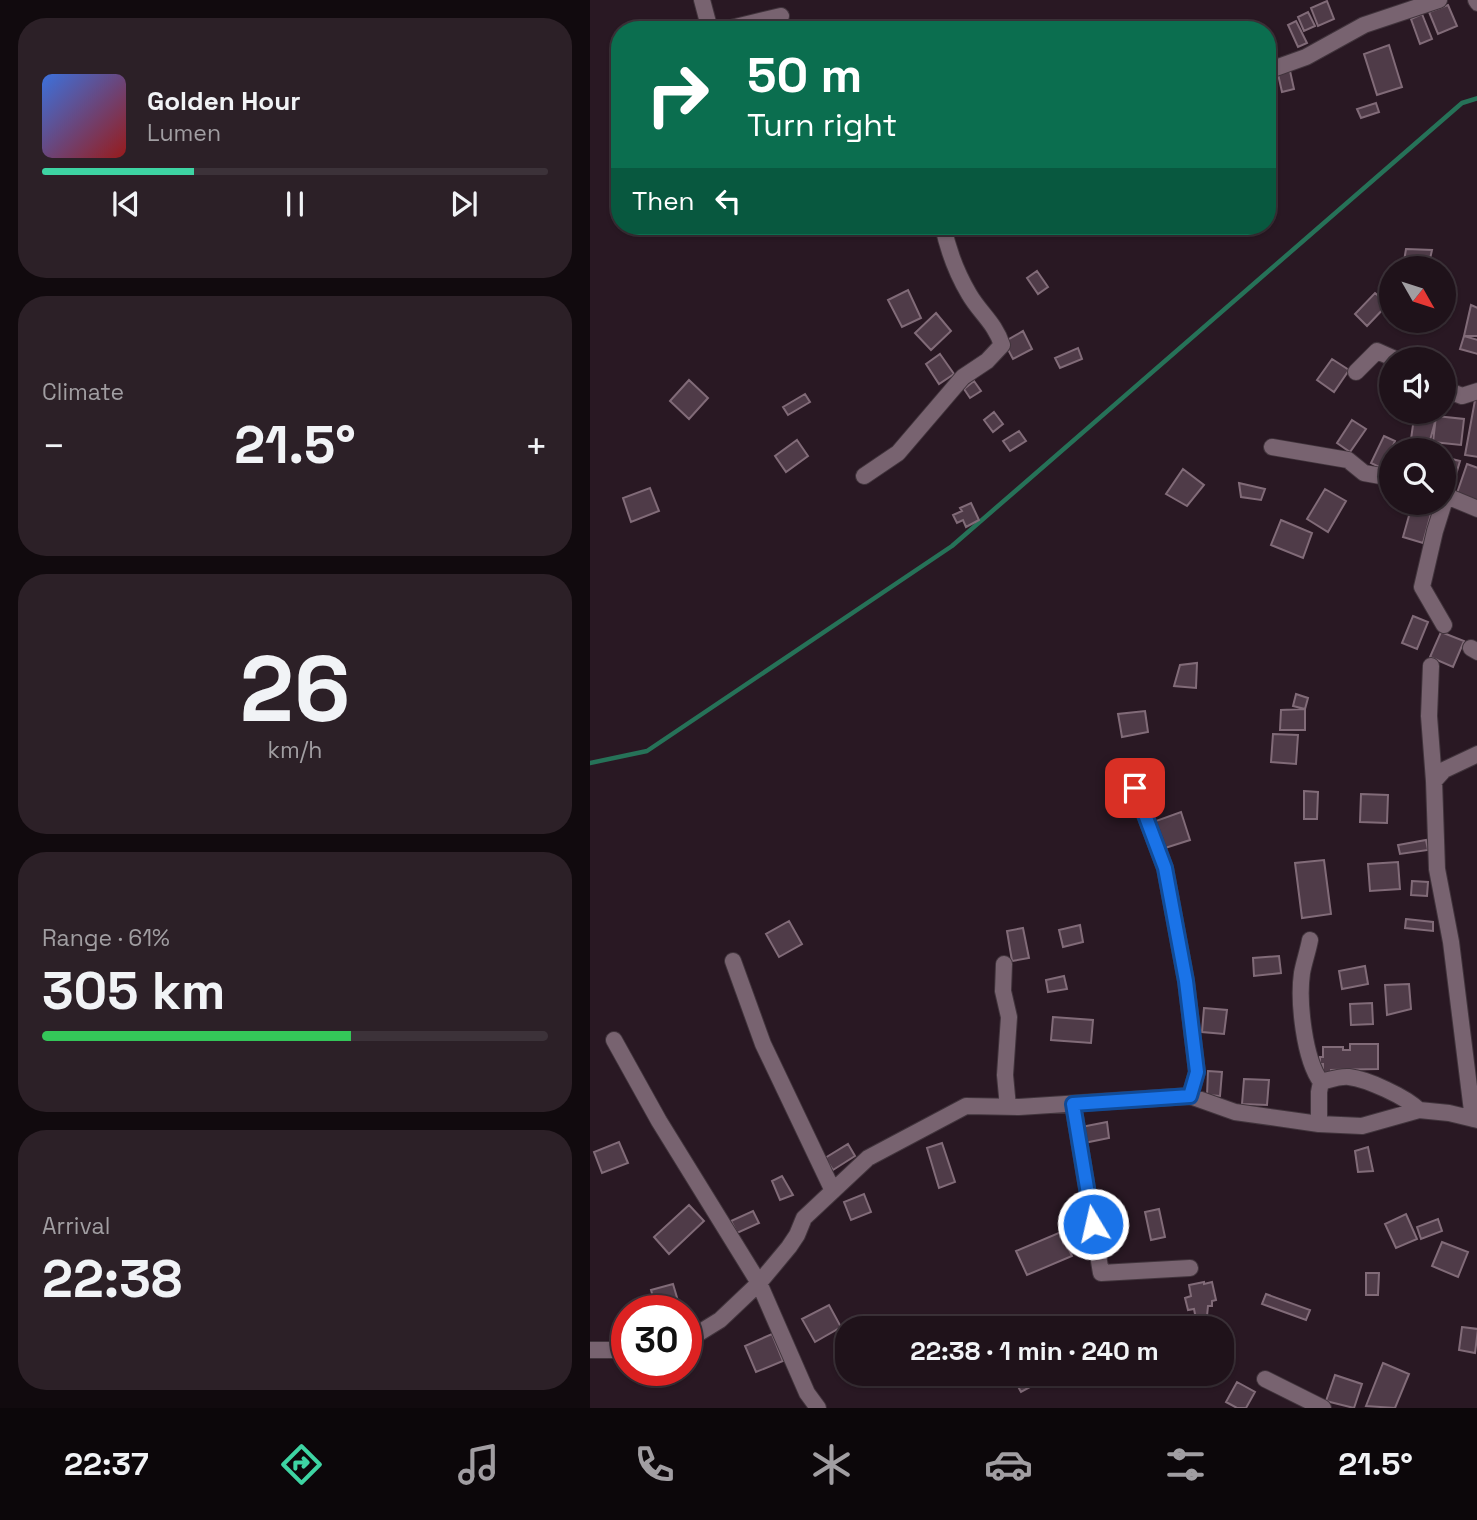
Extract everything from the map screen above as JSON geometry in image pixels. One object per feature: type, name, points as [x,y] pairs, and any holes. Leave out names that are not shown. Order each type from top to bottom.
[{"type":"street","points":[[702,0],[708,21]]},
{"type":"street","points":[[1276,68],[1306,57],[1364,25],[1439,0]]},
{"type":"street","points":[[760,21],[781,16]]},
{"type":"street","points":[[864,476],[898,453],[963,377],[987,361],[1002,345],[997,330],[970,296],[948,253],[945,235]]},
{"type":"street","points":[[1356,372],[1379,352]]},
{"type":"street","points":[[1456,393],[1462,396],[1477,391]]},
{"type":"street","points":[[1272,447],[1348,460],[1364,473],[1379,476]]},
{"type":"street","points":[[1456,500],[1477,509]]},
{"type":"street","points":[[1440,515],[1422,587],[1444,625]]},
{"type":"street","points":[[702,1331],[720,1320],[759,1283],[793,1241],[804,1218],[868,1158],[966,1106],[1008,1107],[1190,1096],[1235,1112],[1319,1124],[1362,1126],[1419,1110],[1475,1119],[1451,942],[1436,869],[1429,716],[1431,666]]},
{"type":"street","points":[[1434,781],[1444,771],[1477,754]]},
{"type":"street","points":[[1135,788],[1165,868],[1186,981],[1197,1072],[1190,1096]]},
{"type":"street","points":[[1310,940],[1302,975],[1302,1017],[1306,1041],[1321,1082],[1319,1124]]},
{"type":"street","points":[[733,961],[763,1044],[833,1191]]},
{"type":"street","points":[[1004,964],[1003,991],[1009,1017],[1005,1075],[1008,1107]]},
{"type":"street","points":[[614,1040],[659,1121],[759,1283],[807,1393],[818,1408]]},
{"type":"street","points":[[1321,1082],[1348,1077],[1393,1093],[1410,1101],[1419,1110]]},
{"type":"street","points":[[1073,1104],[1101,1273],[1190,1268]]},
{"type":"street","points":[[590,1350],[611,1350]]},
{"type":"street","points":[[1265,1379],[1323,1408]]},
{"type":"building","points":[[1327,1],[1334,19],[1318,26],[1311,8]]},
{"type":"building","points":[[1448,5],[1457,26],[1438,34],[1429,12]]},
{"type":"building","points":[[1308,12],[1315,26],[1304,31],[1298,17]]},
{"type":"building","points":[[1422,14],[1432,39],[1420,44],[1411,19]]},
{"type":"building","points":[[1296,21],[1307,43],[1298,47],[1288,25]]},
{"type":"building","points":[[1389,45],[1402,87],[1377,95],[1364,54]]},
{"type":"building","points":[[1290,71],[1294,89],[1282,92],[1278,74]]},
{"type":"building","points":[[1376,103],[1379,112],[1361,118],[1357,109]]},
{"type":"building","points":[[1406,249],[1432,250],[1431,256],[1405,256]]},
{"type":"building","points":[[1037,271],[1048,287],[1038,294],[1027,278]]},
{"type":"building","points":[[908,290],[921,318],[902,327],[888,300]]},
{"type":"building","points":[[1375,293],[1379,296],[1379,313],[1367,326],[1355,314]]},
{"type":"building","points":[[1471,305],[1478,308],[1478,336],[1464,336]]},
{"type":"building","points":[[936,313],[951,331],[931,350],[915,333]]},
{"type":"building","points":[[1023,331],[1032,349],[1013,359],[1004,342]]},
{"type":"building","points":[[1464,336],[1478,340],[1478,354],[1460,349]]},
{"type":"building","points":[[1078,348],[1082,359],[1060,368],[1055,358]]},
{"type":"building","points":[[940,354],[954,374],[939,384],[926,364]]},
{"type":"building","points":[[1332,359],[1349,370],[1334,392],[1317,380]]},
{"type":"building","points":[[689,380],[708,398],[689,419],[670,401]]},
{"type":"building","points":[[974,381],[981,391],[970,398],[964,389]]},
{"type":"building","points":[[805,394],[810,402],[788,415],[783,407]]},
{"type":"building","points":[[1475,400],[1478,400],[1478,457],[1465,455]]},
{"type":"building","points":[[994,412],[1003,424],[993,432],[984,420]]},
{"type":"building","points":[[1456,418],[1464,419],[1461,445],[1456,444],[1456,438],[1433,438],[1435,424],[1456,424]]},
{"type":"building","points":[[1352,420],[1366,429],[1350,452],[1337,443]]},
{"type":"building","points":[[1413,424],[1434,424],[1431,438],[1411,438]]},
{"type":"building","points":[[1019,431],[1026,441],[1010,451],[1003,441]]},
{"type":"building","points":[[797,440],[808,456],[786,472],[775,456]]},
{"type":"building","points":[[1379,446],[1379,467],[1371,463]]},
{"type":"building","points":[[1467,464],[1478,468],[1478,504],[1456,496]]},
{"type":"building","points":[[1183,469],[1204,485],[1187,506],[1166,494]]},
{"type":"building","points":[[1239,483],[1265,489],[1261,500],[1241,497]]},
{"type":"building","points":[[650,488],[659,511],[631,522],[623,498]]},
{"type":"building","points":[[1325,489],[1346,501],[1328,532],[1307,519]]},
{"type":"building","points":[[971,503],[979,520],[966,527],[963,520],[957,523],[953,515]]},
{"type":"building","points":[[1409,515],[1431,515],[1423,543],[1403,537]]},
{"type":"building","points":[[1281,520],[1312,533],[1303,558],[1271,545]]},
{"type":"building","points":[[1413,616],[1428,622],[1417,649],[1402,643]]},
{"type":"building","points":[[1441,632],[1464,641],[1453,667],[1430,657]]},
{"type":"building","points":[[1197,663],[1196,688],[1174,686],[1180,665]]},
{"type":"building","points":[[1296,694],[1308,698],[1305,709],[1293,706]]},
{"type":"building","points":[[1305,709],[1305,730],[1280,730],[1281,710]]},
{"type":"building","points":[[1145,711],[1148,732],[1122,737],[1118,714]]},
{"type":"building","points":[[1273,734],[1298,735],[1296,764],[1271,762]]},
{"type":"building","points":[[1304,791],[1318,792],[1317,819],[1304,819]]},
{"type":"building","points":[[1361,794],[1388,795],[1387,823],[1360,822]]},
{"type":"building","points":[[1181,812],[1190,840],[1162,849],[1153,822]]},
{"type":"building","points":[[1426,840],[1428,850],[1400,854],[1398,845]]},
{"type":"building","points":[[1324,860],[1331,914],[1302,918],[1295,863]]},
{"type":"building","points":[[1398,862],[1400,889],[1370,891],[1368,864]]},
{"type":"building","points":[[1412,881],[1428,882],[1427,896],[1411,895]]},
{"type":"building","points":[[1406,919],[1433,922],[1433,931],[1405,928]]},
{"type":"building","points":[[789,921],[802,944],[779,957],[766,934]]},
{"type":"building","points":[[1080,925],[1083,942],[1063,947],[1059,930]]},
{"type":"building","points":[[1023,928],[1029,958],[1012,961],[1007,931]]},
{"type":"building","points":[[1279,956],[1281,973],[1254,976],[1253,958]]},
{"type":"building","points":[[1365,966],[1368,984],[1342,989],[1339,971]]},
{"type":"building","points":[[1064,976],[1067,989],[1048,992],[1046,980]]},
{"type":"building","points":[[1409,984],[1411,1009],[1387,1015],[1385,985]]},
{"type":"building","points":[[1372,1003],[1373,1024],[1351,1025],[1350,1004]]},
{"type":"building","points":[[1204,1008],[1227,1010],[1224,1034],[1202,1032]]},
{"type":"building","points":[[1053,1017],[1093,1020],[1091,1043],[1051,1040]]},
{"type":"building","points":[[1350,1044],[1378,1044],[1378,1069],[1331,1070],[1331,1074],[1323,1074],[1320,1057],[1323,1057],[1323,1047],[1343,1047],[1343,1050],[1350,1050]]},
{"type":"building","points":[[1208,1071],[1222,1072],[1220,1096],[1207,1095]]},
{"type":"building","points":[[1244,1079],[1269,1080],[1267,1105],[1242,1104]]},
{"type":"building","points":[[1107,1122],[1109,1138],[1084,1143],[1081,1127]]},
{"type":"building","points":[[619,1142],[628,1163],[602,1173],[594,1152]]},
{"type":"building","points":[[942,1143],[955,1182],[939,1188],[927,1148]]},
{"type":"building","points":[[848,1144],[855,1156],[833,1170],[825,1158]]},
{"type":"building","points":[[1368,1147],[1373,1171],[1358,1172],[1355,1151]]},
{"type":"building","points":[[782,1176],[793,1195],[780,1200],[772,1181]]},
{"type":"building","points":[[864,1194],[871,1212],[851,1220],[844,1202]]},
{"type":"building","points":[[689,1205],[704,1221],[669,1254],[654,1237]]},
{"type":"building","points":[[1159,1209],[1165,1237],[1151,1240],[1145,1212]]},
{"type":"building","points":[[753,1211],[759,1223],[737,1233],[731,1221]]},
{"type":"building","points":[[1406,1214],[1417,1239],[1396,1248],[1385,1224]]},
{"type":"building","points":[[1438,1219],[1442,1231],[1421,1239],[1417,1227]]},
{"type":"building","points":[[1061,1232],[1072,1256],[1027,1275],[1016,1251]]},
{"type":"building","points":[[1442,1242],[1468,1252],[1458,1277],[1432,1266]]},
{"type":"building","points":[[1366,1273],[1379,1273],[1378,1295],[1366,1295]]},
{"type":"building","points":[[1212,1282],[1216,1300],[1212,1301],[1212,1306],[1208,1306],[1207,1316],[1195,1316],[1194,1309],[1188,1310],[1185,1298],[1191,1296],[1189,1285]]},
{"type":"building","points":[[673,1284],[676,1295],[652,1295],[651,1290]]},
{"type":"building","points":[[1266,1294],[1310,1310],[1306,1320],[1262,1304]]},
{"type":"building","points":[[829,1305],[835,1316],[835,1330],[815,1342],[802,1319]]},
{"type":"building","points":[[1462,1327],[1478,1329],[1475,1353],[1459,1350]]},
{"type":"building","points":[[772,1334],[783,1361],[756,1372],[745,1346]]},
{"type":"building","points":[[1383,1363],[1409,1374],[1395,1408],[1366,1406]]},
{"type":"building","points":[[1335,1375],[1362,1384],[1354,1408],[1326,1401]]},
{"type":"building","points":[[1237,1382],[1255,1392],[1246,1408],[1237,1408],[1226,1402]]},
{"type":"building","points":[[1018,1386],[1032,1386],[1021,1392]]},
{"type":"waterway","points":[[590,763],[647,751],[952,546],[1462,103],[1478,98]]},
{"type":"route","points":[[1093,1224],[1073,1104],[1190,1096],[1197,1072],[1186,981],[1165,868],[1135,788]]}]
